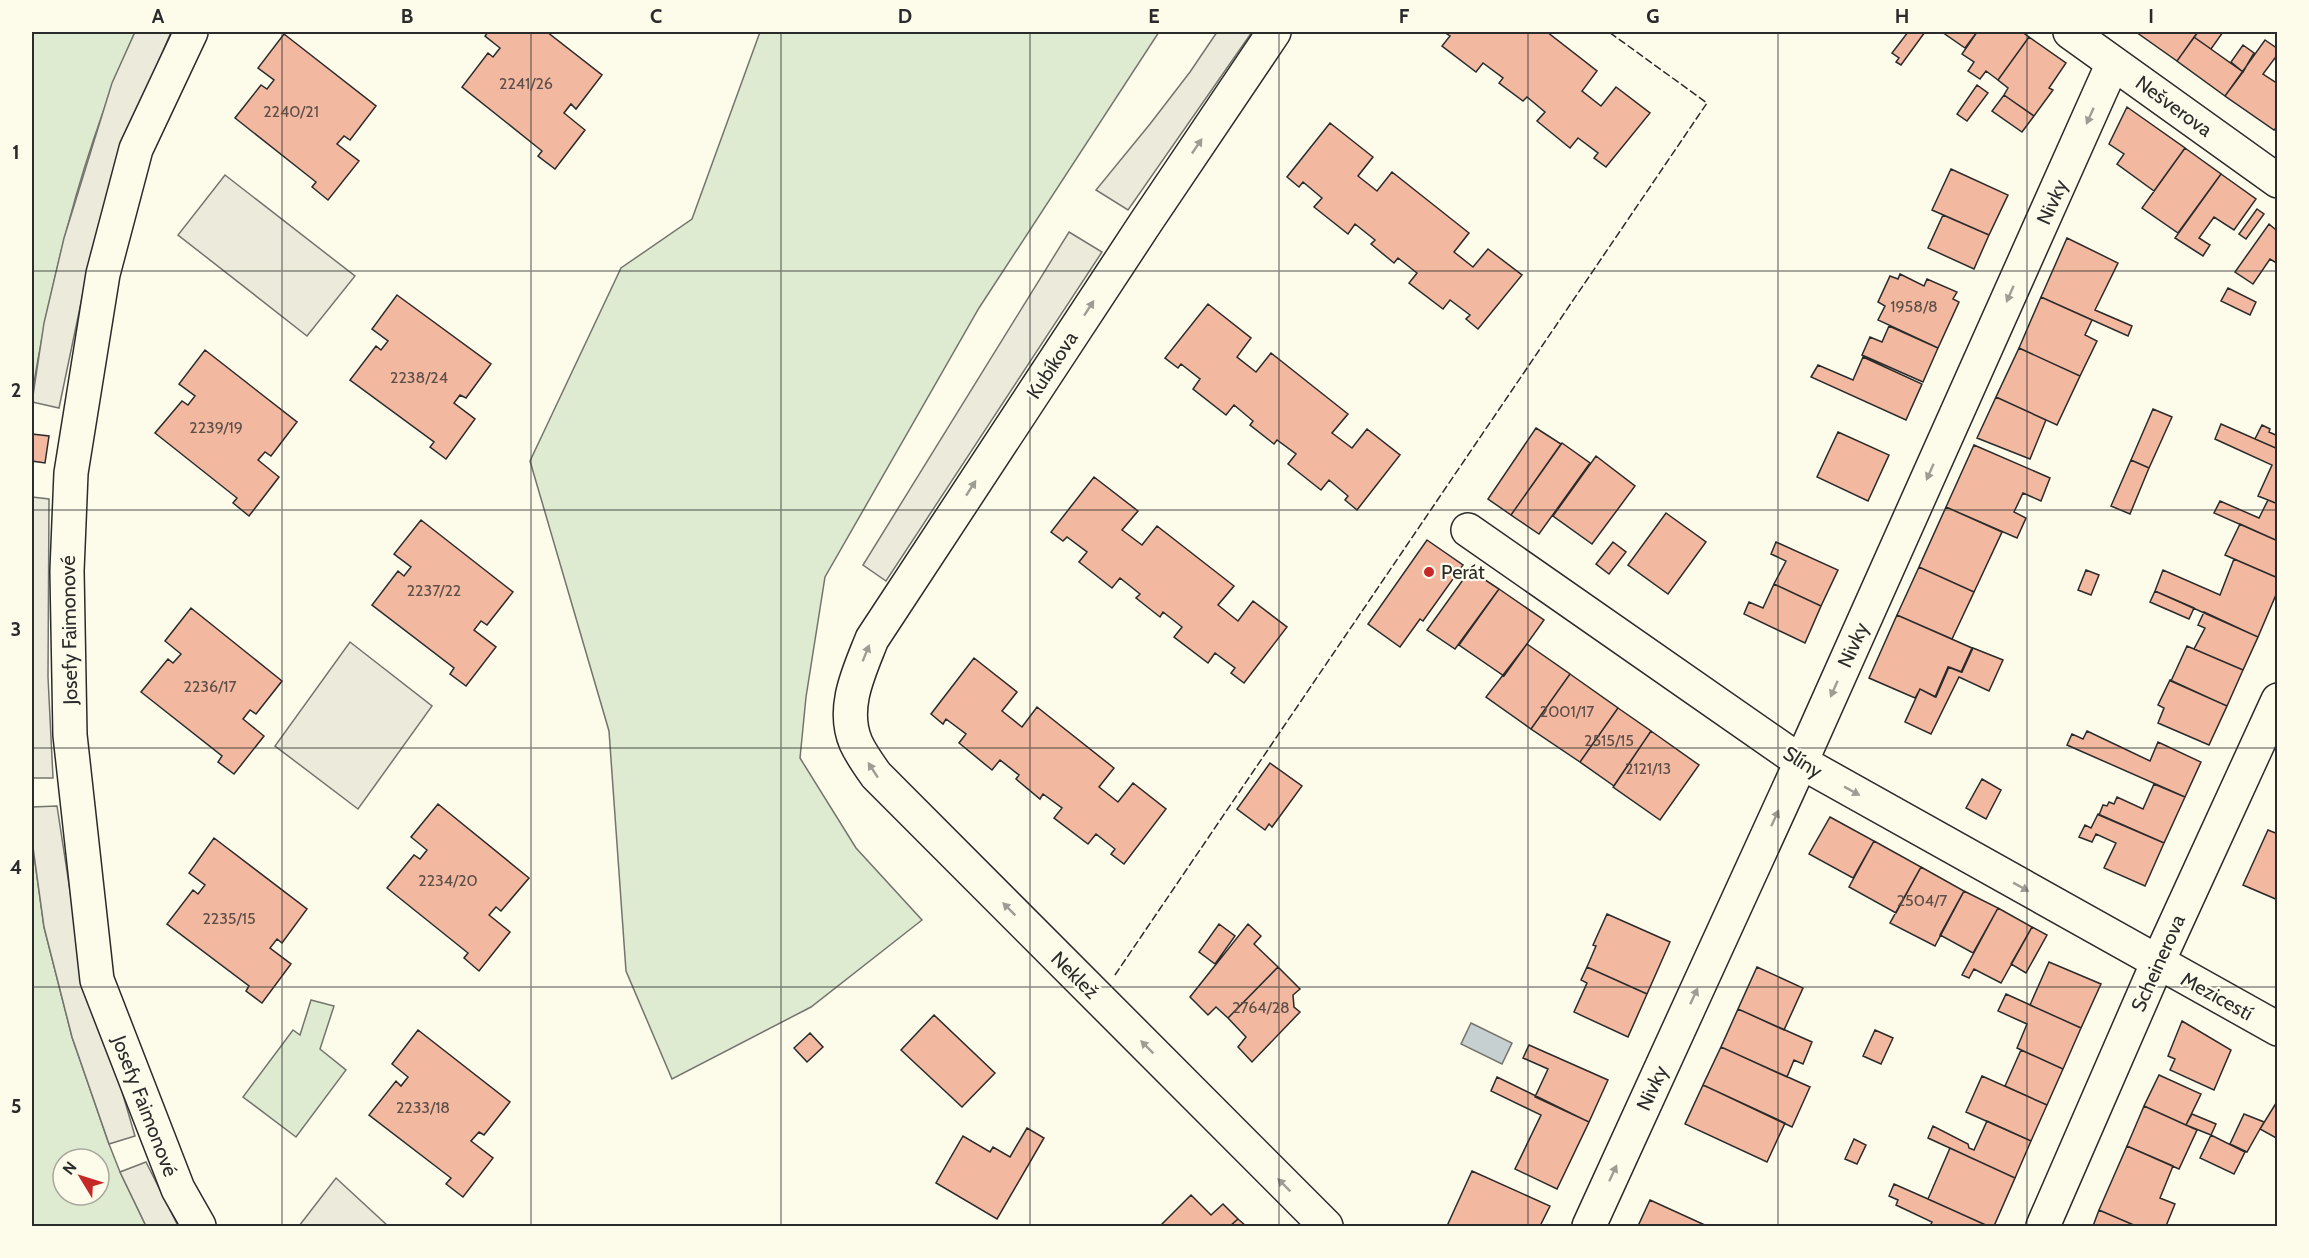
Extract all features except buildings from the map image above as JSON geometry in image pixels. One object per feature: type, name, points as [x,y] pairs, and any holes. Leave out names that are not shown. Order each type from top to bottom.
[{"type":"street","name":"Josefy Faimonové","points":[[191,32],[136,149],[103,274],[71,473],[67,571],[70,735],[97,980],[178,1189],[198,1227]]},
{"type":"street","name":"Kubíkova","points":[[849,709],[858,673],[872,639],[1146,222],[1274,32]]},
{"type":"street","name":"Nešverova","points":[[2070,32],[2277,181]]},
{"type":"street","name":"Nivky","points":[[1589,1227],[1801,762],[2114,63]]},
{"type":"street","name":"Slíny","points":[[1468,530],[1801,762],[2157,964]]},
{"type":"street","name":"Scheinerova","points":[[2043,1227],[2157,964],[2277,700]]},
{"type":"street","name":"Neklež","points":[[849,709],[856,742],[876,776],[1326,1227]]},
{"type":"street","name":"Mezicestí","points":[[2157,964],[2277,1029]]},
{"type":"green space","points":[[32,32],[135,32],[101,119],[72,210],[40,348],[32,394]]},
{"type":"green space","points":[[760,32],[1159,32],[979,308],[825,577],[806,697],[800,758],[856,848],[922,920],[811,1007],[672,1079],[626,971],[609,731],[530,461],[621,268],[692,219]]},
{"type":"green space","points":[[32,840],[44,927],[72,1037],[110,1147],[51,1147],[51,1207],[111,1207],[111,1149],[146,1226],[32,1226]]},
{"type":"green space","points":[[311,1000],[334,1006],[320,1049],[346,1070],[296,1137],[243,1097],[293,1030],[300,1035]]},
{"type":"shaded area","points":[[135,32],[171,32],[124,144],[92,250],[59,408],[32,402],[44,323],[64,238],[112,83]]},
{"type":"shaded area","points":[[1217,32],[1252,32],[1128,210],[1096,190],[1190,72]]},
{"type":"shaded area","points":[[225,175],[355,276],[307,336],[178,235]]},
{"type":"shaded area","points":[[1069,232],[1102,252],[886,581],[863,565]]},
{"type":"shaded area","points":[[32,497],[49,499],[48,677],[53,778],[32,778]]},
{"type":"shaded area","points":[[350,642],[432,706],[358,809],[275,746]]},
{"type":"shaded area","points":[[57,806],[74,917],[91,985],[135,1136],[109,1144],[72,1037],[44,927],[32,840],[32,807]]},
{"type":"shaded area","points":[[1471,1023],[1512,1043],[1502,1064],[1461,1044]]},
{"type":"shaded area","points":[[146,1162],[178,1226],[146,1226],[120,1172]]},
{"type":"shaded area","points":[[336,1178],[388,1226],[299,1226]]},
{"type":"fence","points":[[1115,975],[1707,103],[1609,32]]},
{"type":"place","name":"Perát","points":[[1429,572]]}]
